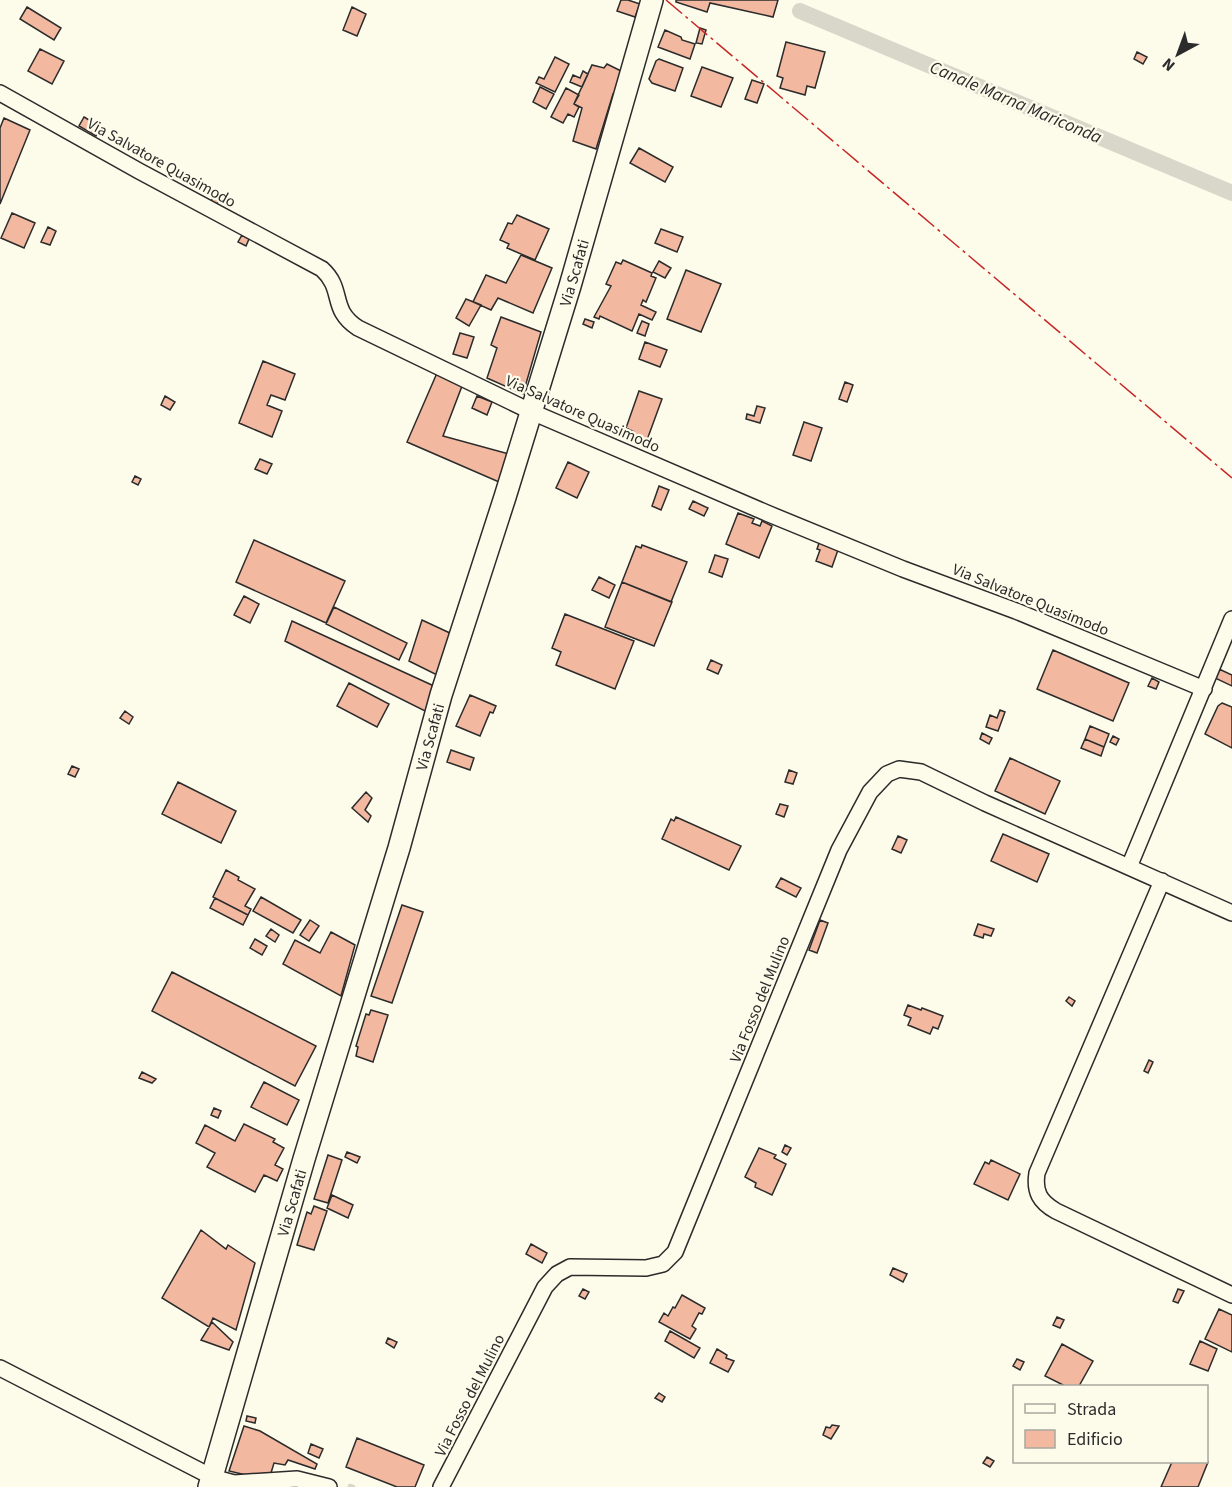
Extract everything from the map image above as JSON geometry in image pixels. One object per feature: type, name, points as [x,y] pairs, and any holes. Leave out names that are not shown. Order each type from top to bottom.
[{"type":"street","name":"Via Scafati","points":[[210,1482],[304,1159],[399,848],[441,695],[532,412],[652,0]]},
{"type":"street","name":"Via Salvatore Quasimodo","points":[[0,93],[322,269],[330,276],[335,287],[341,312],[348,322],[358,328],[532,412],[769,514],[1204,688]]},
{"type":"street","points":[[1129,867],[1232,619]]},
{"type":"street","name":"Via Fosso del Mulino","points":[[441,1487],[545,1287],[557,1274],[570,1267],[646,1268],[663,1264],[675,1252],[839,850],[870,792],[886,774],[899,770],[921,772],[985,803],[1232,913]]},
{"type":"street","points":[[1162,882],[1037,1173],[1037,1193],[1041,1201],[1056,1211],[1232,1295]]},
{"type":"street","points":[[0,1368],[210,1482],[234,1483],[297,1479],[329,1487]]},
{"type":"building","points":[[621,0],[640,4],[635,17],[617,11]]},
{"type":"building","points":[[676,0],[778,0],[773,17],[710,3],[707,12],[676,2]]},
{"type":"building","points":[[27,7],[61,28],[54,40],[20,19]]},
{"type":"building","points":[[352,7],[366,14],[357,36],[343,30]]},
{"type":"building","points":[[700,28],[706,30],[702,44],[696,43]]},
{"type":"building","points":[[665,30],[681,37],[682,40],[695,44],[690,59],[658,47]]},
{"type":"building","points":[[786,42],[825,52],[815,88],[807,86],[805,95],[780,88],[783,78],[777,76]]},
{"type":"building","points":[[40,49],[64,61],[52,84],[28,71]]},
{"type":"building","points":[[1137,52],[1147,57],[1143,64],[1134,59]]},
{"type":"building","points":[[555,57],[569,64],[555,92],[536,83],[539,77],[544,79]]},
{"type":"building","points":[[659,59],[683,68],[675,91],[652,83],[649,79]]},
{"type":"building","points":[[607,64],[623,72],[617,96],[613,94],[596,149],[573,141],[582,108],[574,104],[592,65],[604,68]]},
{"type":"building","points":[[702,67],[733,78],[721,107],[691,96]]},
{"type":"building","points":[[583,71],[588,74],[582,87],[570,82],[573,75],[580,78]]},
{"type":"building","points":[[752,80],[764,84],[757,103],[745,99]]},
{"type":"building","points":[[540,87],[554,94],[546,109],[533,102]]},
{"type":"building","points":[[566,88],[579,95],[574,104],[579,107],[574,117],[568,114],[563,123],[551,117]]},
{"type":"building","points":[[84,117],[101,127],[96,136],[79,126]]},
{"type":"building","points":[[4,118],[30,130],[0,204],[0,128]]},
{"type":"building","points":[[639,148],[673,167],[665,182],[630,163]]},
{"type":"building","points":[[216,193],[221,196],[217,204],[211,201]]},
{"type":"building","points":[[12,213],[35,223],[24,248],[1,238]]},
{"type":"building","points":[[517,215],[549,229],[535,260],[507,248],[509,244],[500,240],[508,223],[512,224]]},
{"type":"building","points":[[48,227],[56,231],[50,245],[41,242]]},
{"type":"building","points":[[661,229],[683,237],[677,252],[655,243]]},
{"type":"building","points":[[242,235],[249,239],[246,246],[238,242]]},
{"type":"building","points":[[521,255],[552,268],[533,313],[498,298],[491,310],[473,302],[486,275],[506,283]]},
{"type":"building","points":[[623,260],[652,273],[651,276],[656,278],[646,302],[643,300],[641,305],[656,312],[652,320],[639,314],[632,331],[600,316],[599,319],[594,317],[611,286],[606,284],[616,262],[621,264]]},
{"type":"building","points":[[659,261],[671,268],[665,278],[653,272]]},
{"type":"building","points":[[686,270],[721,284],[701,332],[667,319]]},
{"type":"building","points":[[466,299],[481,305],[469,326],[456,318]]},
{"type":"building","points":[[501,317],[541,332],[523,394],[487,378],[497,348],[491,345]]},
{"type":"building","points":[[585,319],[594,322],[592,328],[583,324]]},
{"type":"building","points":[[642,321],[649,324],[645,336],[637,333]]},
{"type":"building","points":[[460,333],[474,337],[467,358],[453,354]]},
{"type":"building","points":[[645,342],[667,350],[660,367],[639,359]]},
{"type":"building","points":[[263,361],[295,374],[285,400],[271,395],[267,405],[282,411],[272,437],[239,423]]},
{"type":"building","points":[[437,373],[462,386],[443,436],[509,454],[499,482],[407,442]]},
{"type":"building","points":[[845,382],[853,385],[847,402],[839,399]]},
{"type":"building","points":[[639,391],[662,399],[647,440],[633,435],[634,432],[626,428]]},
{"type":"building","points":[[165,396],[175,402],[170,410],[161,405]]},
{"type":"building","points":[[477,396],[492,402],[487,415],[472,408]]},
{"type":"building","points":[[757,406],[765,408],[760,423],[746,419],[747,414],[754,416]]},
{"type":"building","points":[[804,422],[822,428],[811,461],[793,455]]},
{"type":"building","points":[[260,459],[272,464],[267,474],[255,469]]},
{"type":"building","points":[[568,462],[589,472],[577,498],[556,488]]},
{"type":"building","points":[[135,476],[141,479],[138,485],[132,482]]},
{"type":"building","points":[[659,486],[669,490],[661,510],[652,506]]},
{"type":"building","points":[[693,501],[708,508],[704,516],[689,509]]},
{"type":"building","points":[[738,513],[754,519],[752,523],[760,526],[762,521],[772,526],[759,558],[726,544]]},
{"type":"building","points":[[254,540],[345,581],[326,623],[236,582]]},
{"type":"building","points":[[820,540],[839,547],[832,567],[816,561],[820,550],[817,549]]},
{"type":"building","points":[[642,545],[687,562],[671,602],[622,582],[636,546],[641,548]]},
{"type":"building","points":[[715,555],[728,559],[722,577],[709,572]]},
{"type":"building","points":[[599,577],[615,585],[609,598],[592,590]]},
{"type":"building","points":[[622,582],[672,602],[654,646],[605,627]]},
{"type":"building","points":[[244,596],[259,604],[250,623],[234,615]]},
{"type":"building","points":[[334,607],[407,643],[399,660],[326,624]]},
{"type":"building","points":[[565,614],[634,641],[615,689],[556,665],[561,652],[552,648]]},
{"type":"building","points":[[422,620],[452,634],[439,676],[409,661]]},
{"type":"building","points":[[292,621],[434,686],[427,712],[285,641]]},
{"type":"building","points":[[1053,650],[1129,683],[1113,721],[1037,689]]},
{"type":"building","points":[[711,660],[722,665],[718,674],[707,669]]},
{"type":"building","points":[[1219,669],[1232,675],[1232,686],[1215,678]]},
{"type":"building","points":[[1152,678],[1159,682],[1156,689],[1148,686]]},
{"type":"building","points":[[349,683],[389,704],[377,727],[337,706]]},
{"type":"building","points":[[470,695],[496,706],[493,713],[490,712],[480,736],[456,726]]},
{"type":"building","points":[[1222,703],[1232,707],[1232,748],[1205,734],[1218,706]]},
{"type":"building","points":[[1000,710],[1005,712],[998,731],[986,727],[990,715],[997,718]]},
{"type":"building","points":[[125,711],[133,717],[129,724],[120,718]]},
{"type":"building","points":[[1090,726],[1109,734],[1104,747],[1085,739]]},
{"type":"building","points":[[982,733],[992,738],[989,744],[980,739]]},
{"type":"building","points":[[1113,736],[1119,739],[1116,745],[1110,742]]},
{"type":"building","points":[[1085,739],[1104,747],[1101,756],[1081,748]]},
{"type":"building","points":[[451,750],[474,758],[470,770],[447,762]]},
{"type":"building","points":[[1010,758],[1060,781],[1045,814],[995,791]]},
{"type":"building","points":[[72,766],[79,769],[75,777],[68,774]]},
{"type":"building","points":[[789,770],[797,773],[793,784],[785,782]]},
{"type":"building","points":[[178,782],[236,811],[221,843],[162,814]]},
{"type":"building","points":[[366,792],[372,798],[365,810],[371,816],[368,822],[352,808]]},
{"type":"building","points":[[780,804],[788,806],[784,817],[776,814]]},
{"type":"building","points":[[676,817],[741,846],[729,870],[662,839],[671,819],[674,821]]},
{"type":"building","points":[[1003,834],[1049,854],[1037,882],[991,861]]},
{"type":"building","points":[[898,836],[907,840],[901,853],[892,849]]},
{"type":"building","points":[[226,870],[255,889],[245,906],[251,909],[248,915],[213,897]]},
{"type":"building","points":[[781,878],[801,888],[796,897],[776,887]]},
{"type":"building","points":[[261,897],[301,920],[293,933],[253,911]]},
{"type":"building","points":[[215,898],[248,915],[243,925],[210,908]]},
{"type":"building","points":[[402,905],[423,912],[392,1003],[371,996]]},
{"type":"building","points":[[310,920],[319,926],[309,941],[300,935]]},
{"type":"building","points":[[820,920],[828,923],[817,953],[809,950]]},
{"type":"building","points":[[978,924],[994,929],[991,936],[984,934],[983,938],[974,935]]},
{"type":"building","points":[[271,929],[279,935],[275,942],[266,936]]},
{"type":"building","points":[[331,932],[355,945],[341,996],[283,964],[295,940],[320,953]]},
{"type":"building","points":[[255,939],[267,946],[262,955],[250,948]]},
{"type":"building","points":[[172,972],[316,1046],[295,1086],[152,1011]]},
{"type":"building","points":[[1069,997],[1075,1001],[1072,1006],[1066,1001]]},
{"type":"building","points":[[908,1005],[943,1016],[938,1029],[933,1027],[930,1034],[908,1025],[911,1018],[904,1015]]},
{"type":"building","points":[[371,1010],[388,1015],[373,1062],[356,1056],[358,1047],[356,1046],[366,1014],[369,1015]]},
{"type":"building","points":[[1149,1060],[1153,1062],[1148,1073],[1144,1071]]},
{"type":"building","points":[[142,1072],[156,1079],[152,1083],[139,1078]]},
{"type":"building","points":[[264,1082],[299,1100],[287,1125],[251,1107]]},
{"type":"building","points":[[214,1108],[221,1111],[218,1118],[211,1115]]},
{"type":"building","points":[[244,1124],[275,1139],[273,1142],[284,1148],[275,1165],[283,1169],[277,1181],[264,1175],[255,1192],[207,1167],[215,1153],[196,1143],[205,1125],[235,1141]]},
{"type":"building","points":[[785,1145],[791,1148],[787,1155],[782,1152]]},
{"type":"building","points":[[759,1148],[776,1155],[774,1158],[786,1164],[772,1195],[755,1187],[756,1183],[745,1177]]},
{"type":"building","points":[[347,1152],[360,1157],[357,1163],[345,1157]]},
{"type":"building","points":[[328,1155],[342,1160],[328,1203],[314,1199]]},
{"type":"building","points":[[991,1160],[1020,1174],[1008,1200],[974,1184],[985,1162],[989,1164]]},
{"type":"building","points":[[332,1195],[353,1205],[348,1218],[327,1208]]},
{"type":"building","points":[[314,1206],[327,1211],[314,1250],[297,1245],[307,1212],[311,1214]]},
{"type":"building","points":[[201,1230],[226,1249],[228,1245],[255,1263],[236,1330],[213,1318],[209,1327],[162,1298]]},
{"type":"building","points":[[531,1244],[547,1253],[542,1263],[526,1254]]},
{"type":"building","points":[[893,1268],[907,1274],[903,1282],[890,1275]]},
{"type":"building","points":[[583,1289],[589,1292],[585,1299],[579,1296]]},
{"type":"building","points":[[1178,1289],[1184,1291],[1178,1303],[1173,1301]]},
{"type":"building","points":[[682,1295],[705,1308],[702,1314],[699,1313],[692,1326],[696,1329],[690,1339],[659,1322],[664,1313],[668,1316],[673,1307],[675,1308]]},
{"type":"building","points":[[1219,1309],[1232,1315],[1232,1352],[1205,1339]]},
{"type":"building","points":[[1057,1317],[1064,1320],[1060,1328],[1053,1325]]},
{"type":"building","points":[[212,1322],[233,1342],[229,1350],[201,1340]]},
{"type":"building","points":[[670,1331],[700,1348],[694,1358],[665,1341]]},
{"type":"building","points":[[388,1338],[397,1342],[394,1348],[386,1343]]},
{"type":"building","points":[[1200,1341],[1217,1349],[1208,1371],[1190,1364]]},
{"type":"building","points":[[1062,1344],[1093,1361],[1080,1385],[1063,1385],[1045,1376]]},
{"type":"building","points":[[717,1349],[727,1355],[726,1358],[734,1361],[728,1372],[710,1363]]},
{"type":"building","points":[[1017,1359],[1024,1362],[1020,1370],[1013,1366]]},
{"type":"building","points":[[659,1393],[665,1397],[662,1402],[655,1398]]},
{"type":"building","points":[[247,1416],[256,1418],[255,1423],[246,1421]]},
{"type":"building","points":[[832,1425],[839,1426],[831,1439],[823,1435],[826,1427],[830,1428]]},
{"type":"building","points":[[244,1426],[260,1431],[317,1464],[315,1469],[288,1460],[285,1465],[274,1463],[271,1473],[246,1475],[229,1471]]},
{"type":"building","points":[[357,1438],[424,1465],[415,1487],[397,1487],[346,1467]]},
{"type":"building","points":[[311,1444],[323,1449],[319,1458],[308,1453]]},
{"type":"building","points":[[987,1457],[994,1461],[990,1467],[983,1463]]},
{"type":"building","points":[[1172,1463],[1208,1463],[1198,1487],[1161,1487]]},
{"type":"waterway","name":"Canale Marna Mariconda","points":[[800,11],[1232,193]]},
{"type":"power","points":[[666,0],[1232,478]]}]
